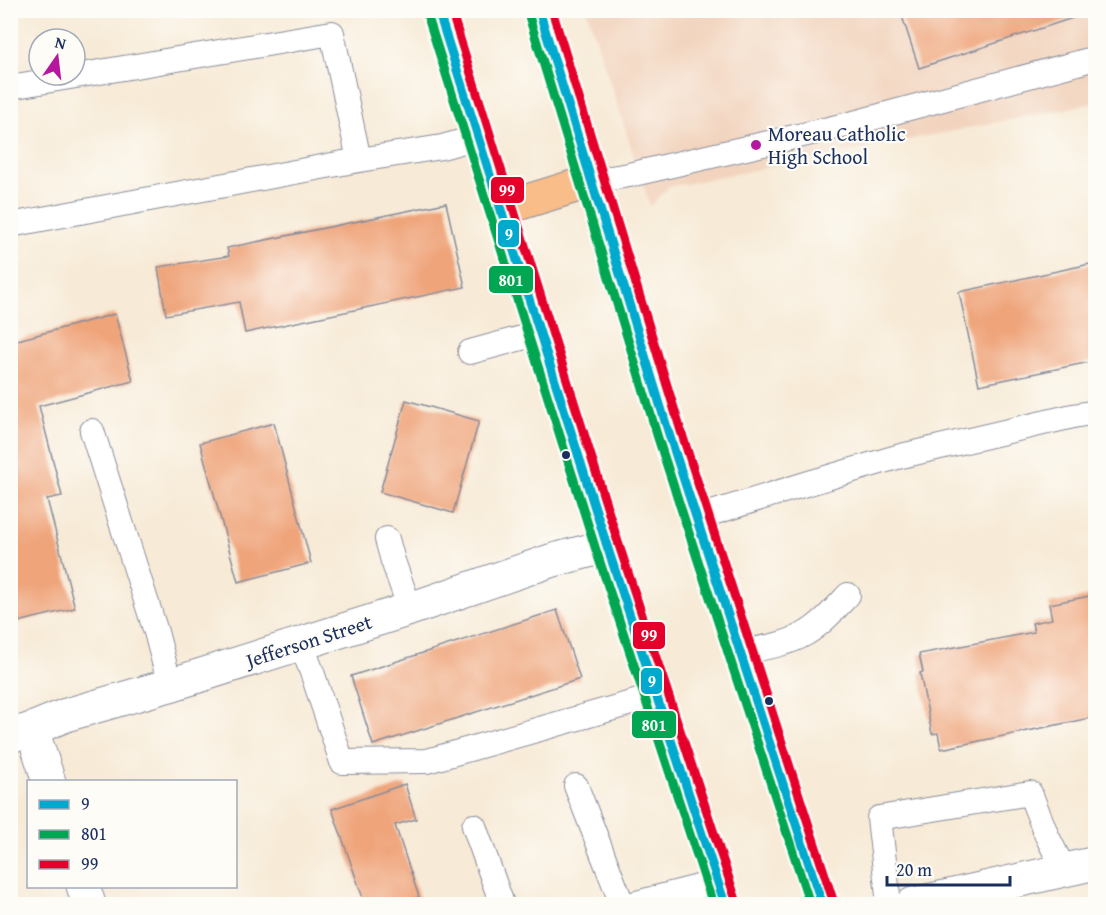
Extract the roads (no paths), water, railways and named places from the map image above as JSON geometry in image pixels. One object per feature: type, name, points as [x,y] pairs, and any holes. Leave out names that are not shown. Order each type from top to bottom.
[{"type":"main road","points":[[438,10],[607,546],[721,893]]},
{"type":"main road","points":[[539,10],[619,276],[822,904]]},
{"type":"main road","points":[[501,209],[592,181]]},
{"type":"street","name":"Jefferson Street","points":[[21,732],[66,715],[170,685],[410,609],[550,561],[607,546]]},
{"type":"street","points":[[21,732],[48,780]]},
{"type":"street","points":[[913,904],[994,896],[1064,870],[1095,863]]},
{"type":"street","points":[[84,888],[89,904]]},
{"type":"lane","points":[[10,87],[332,33],[359,160]]},
{"type":"lane","points":[[592,181],[629,175],[846,125],[1095,58]]},
{"type":"lane","points":[[10,225],[359,160],[442,147],[478,137]]},
{"type":"lane","points":[[471,352],[540,333]]},
{"type":"lane","points":[[696,518],[897,457],[1095,412]]},
{"type":"lane","points":[[92,431],[156,632],[170,685]]},
{"type":"lane","points":[[387,539],[410,609]]},
{"type":"lane","points":[[740,652],[779,644],[804,634],[822,621],[848,595]]},
{"type":"lane","points":[[301,643],[314,675],[342,762],[428,761],[656,696]]},
{"type":"lane","points":[[576,786],[622,904]]},
{"type":"lane","points":[[889,904],[879,818],[1030,793],[1047,836],[1064,870]]},
{"type":"lane","points":[[474,826],[502,904]]},
{"type":"lane","points":[[632,904],[721,893]]},
{"type":"place","name":"Moreau Catholic High School","points":[[756,145]]}]
